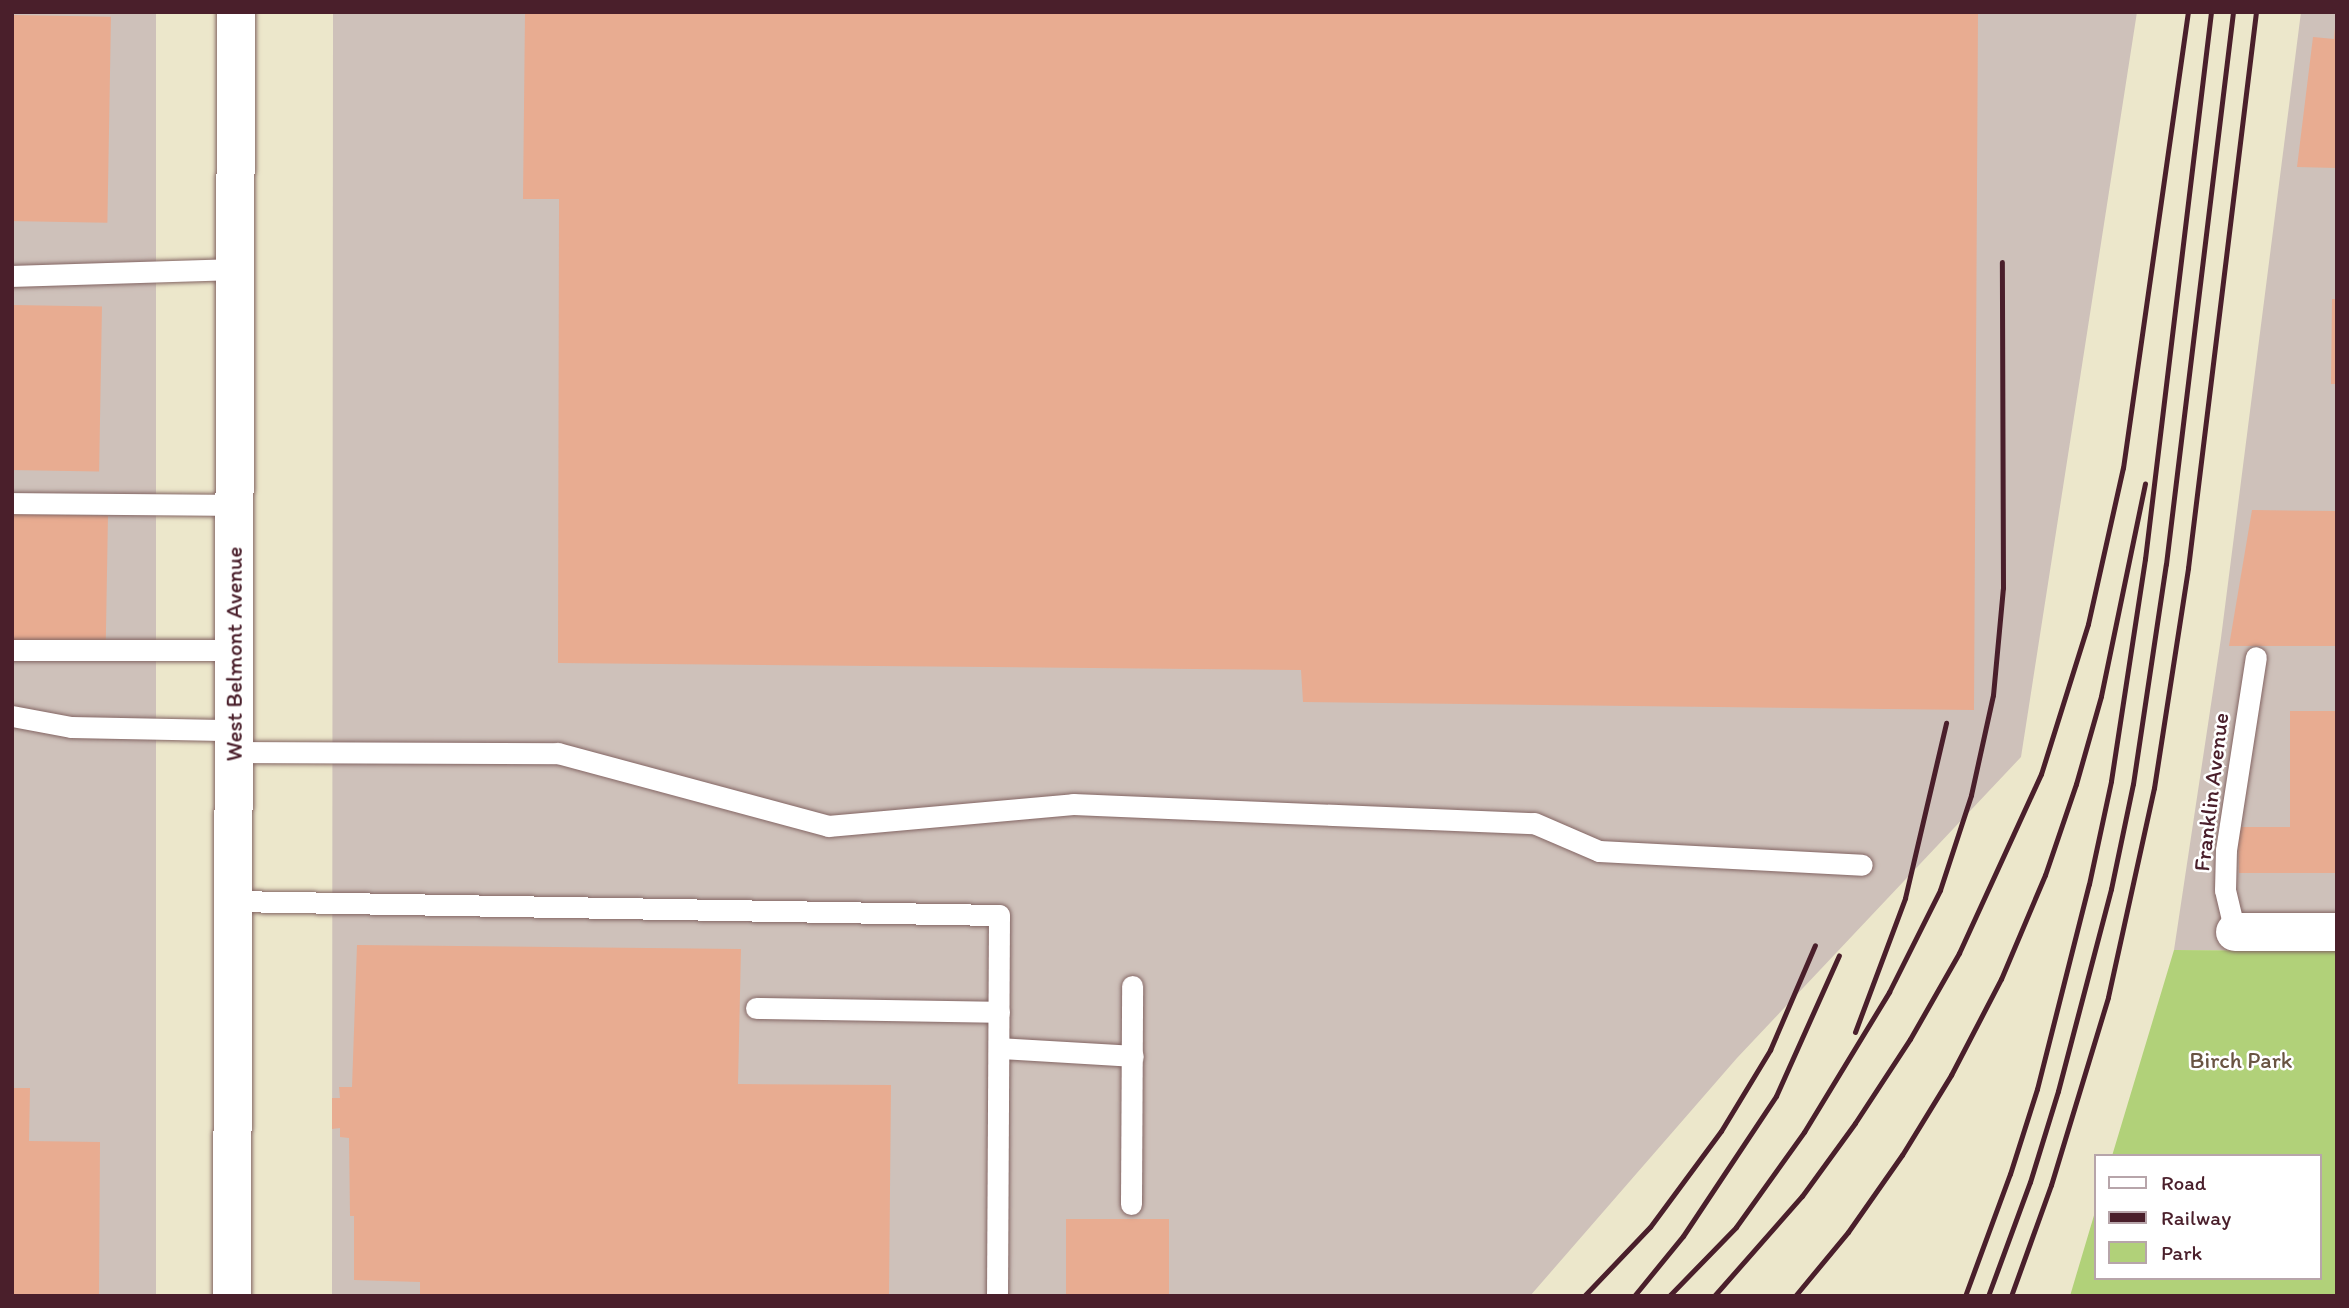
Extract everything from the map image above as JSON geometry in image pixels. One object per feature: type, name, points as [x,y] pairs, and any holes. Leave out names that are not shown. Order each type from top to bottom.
[{"type":"main road","name":"West Belmont Avenue","points":[[232,1296],[236,12]]},
{"type":"main road","points":[[2235,932],[2337,932]]},
{"type":"lane","points":[[12,276],[235,269]]},
{"type":"lane","points":[[12,503],[235,505]]},
{"type":"lane","points":[[12,650],[234,650]]},
{"type":"lane","name":"Franklin Avenue","points":[[2235,932],[2225,890],[2226,850],[2256,657]]},
{"type":"lane","points":[[12,716],[71,727],[234,741],[558,752],[828,826],[1073,804],[1534,823],[1599,851],[1862,864]]},
{"type":"lane","points":[[233,901],[999,915],[997,1296]]},
{"type":"lane","points":[[1131,1204],[1132,986]]},
{"type":"lane","points":[[756,1008],[999,1012]]},
{"type":"lane","points":[[999,1048],[1133,1056]]},
{"type":"shaded area","points":[[12,12],[156,12],[156,1296],[12,1296]]},
{"type":"shaded area","points":[[333,12],[2137,12],[2021,757],[1737,1058],[1530,1296],[332,1296]]},
{"type":"shaded area","points":[[2301,12],[2337,12],[2337,951],[2174,950],[2221,638]]},
{"type":"green space","name":"Birch Park","points":[[2174,950],[2337,951],[2337,1296],[2070,1296],[2094,1215],[2094,1280],[2321,1280],[2321,1154],[2113,1154]]},
{"type":"building","points":[[525,12],[1978,12],[1974,710],[1303,702],[1301,670],[558,663],[559,199],[523,199]]},
{"type":"building","points":[[12,15],[111,17],[107,223],[12,221]]},
{"type":"building","points":[[2335,27],[2337,168],[2297,167],[2313,37],[2334,39]]},
{"type":"building","points":[[2332,299],[2337,299],[2337,384],[2331,384]]},
{"type":"building","points":[[12,305],[102,307],[99,472],[12,470]]},
{"type":"building","points":[[2252,510],[2337,511],[2337,646],[2229,646]]},
{"type":"building","points":[[12,514],[108,516],[106,642],[12,640]]},
{"type":"building","points":[[2290,711],[2337,711],[2337,873],[2239,873],[2238,827],[2290,827]]},
{"type":"building","points":[[357,945],[741,949],[738,1084],[891,1085],[889,1296],[420,1296],[420,1282],[354,1280],[354,1216],[350,1216],[349,1138],[340,1137],[340,1128],[332,1129],[332,1098],[340,1098],[339,1087],[352,1087]]},
{"type":"building","points":[[12,1088],[30,1088],[29,1141],[100,1142],[99,1296],[12,1296]]},
{"type":"building","points":[[1066,1219],[1169,1219],[1169,1296],[1066,1296]]},
{"type":"railway","points":[[1714,1296],[1802,1196],[1855,1123],[1910,1039],[1959,953],[2041,774],[2088,624],[2123,468],[2188,12]]},
{"type":"railway","points":[[1965,1296],[2010,1174],[2037,1089],[2089,884],[2111,781],[2145,559],[2211,12]]},
{"type":"railway","points":[[1988,1296],[2030,1182],[2058,1091],[2111,889],[2133,784],[2166,564],[2233,12]]},
{"type":"railway","points":[[2011,1296],[2051,1185],[2108,997],[2154,788],[2188,568],[2256,12]]},
{"type":"railway","points":[[1669,1296],[1736,1227],[1804,1132],[1889,992],[1940,890],[1971,795],[1993,695],[2003,588],[2002,262]]},
{"type":"railway","points":[[1795,1296],[1848,1232],[1902,1155],[1951,1075],[2001,979],[2045,875],[2076,784],[2101,696],[2145,484]]},
{"type":"railway","points":[[1855,1032],[1905,898],[1946,723]]},
{"type":"railway","points":[[1584,1296],[1650,1227],[1721,1131],[1770,1050],[1815,945]]},
{"type":"railway","points":[[1634,1296],[1683,1236],[1776,1096],[1839,955]]}]
